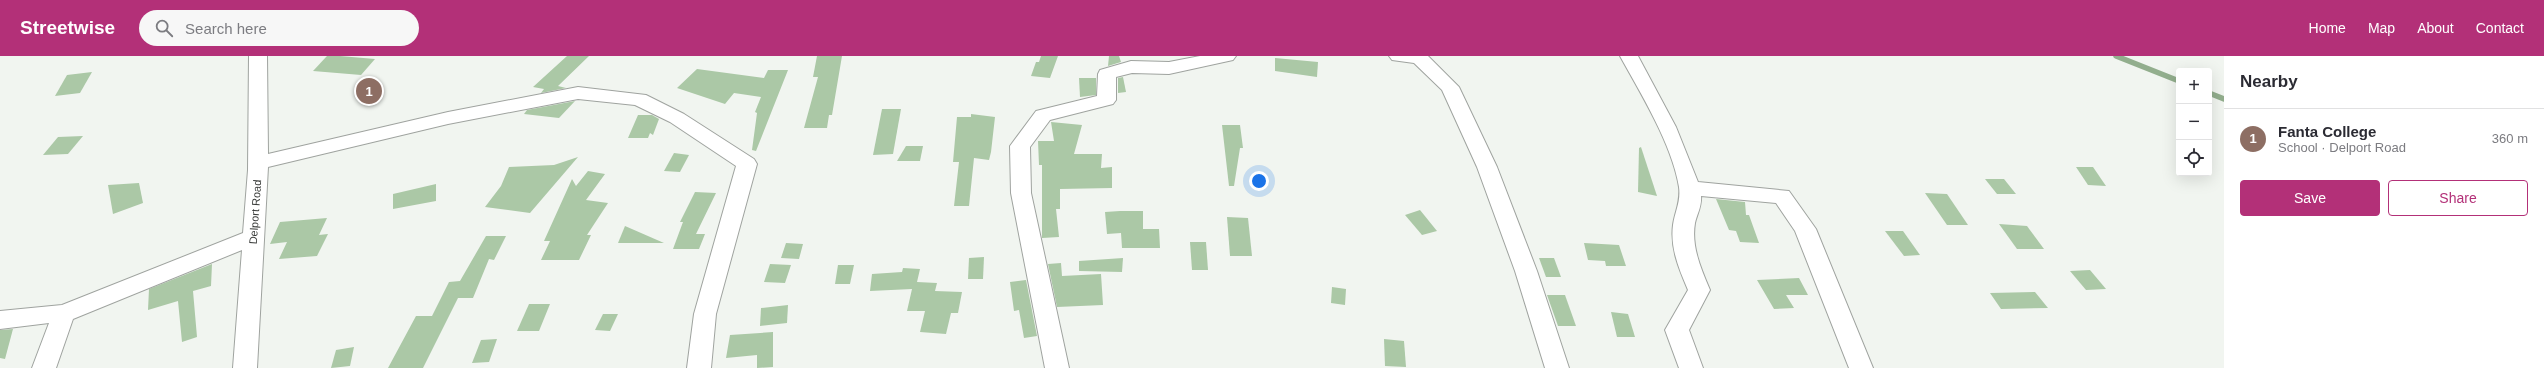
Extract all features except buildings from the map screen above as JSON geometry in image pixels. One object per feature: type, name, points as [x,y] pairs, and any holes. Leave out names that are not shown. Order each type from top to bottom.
[{"type":"street","name":"Delport Road","points":[[245,368],[258,163],[258,56]]},
{"type":"street","points":[[1057,368],[1021,193],[1020,146],[1043,114],[1106,100],[1107,74],[1131,68],[1169,68],[1227,56]]},
{"type":"street","points":[[1398,56],[1419,58],[1450,87],[1487,167],[1526,270],[1557,368]]},
{"type":"street","points":[[1630,56],[1652,97],[1687,176],[1691,199],[1684,225],[1687,262],[1699,290],[1677,330],[1691,368]]},
{"type":"street","points":[[258,163],[448,118],[578,93],[639,99],[677,118],[747,164],[705,314],[699,368]]},
{"type":"street","points":[[1689,188],[1782,196],[1805,229],[1861,368]]},
{"type":"street","points":[[0,320],[64,313],[253,237]]},
{"type":"street","points":[[44,368],[64,313]]},
{"type":"waterway","points":[[2116,56],[2176,80]]},
{"type":"waterway","points":[[2212,94],[2224,99]]},
{"type":"place","name":"Fanta College","points":[[369,91]]}]
